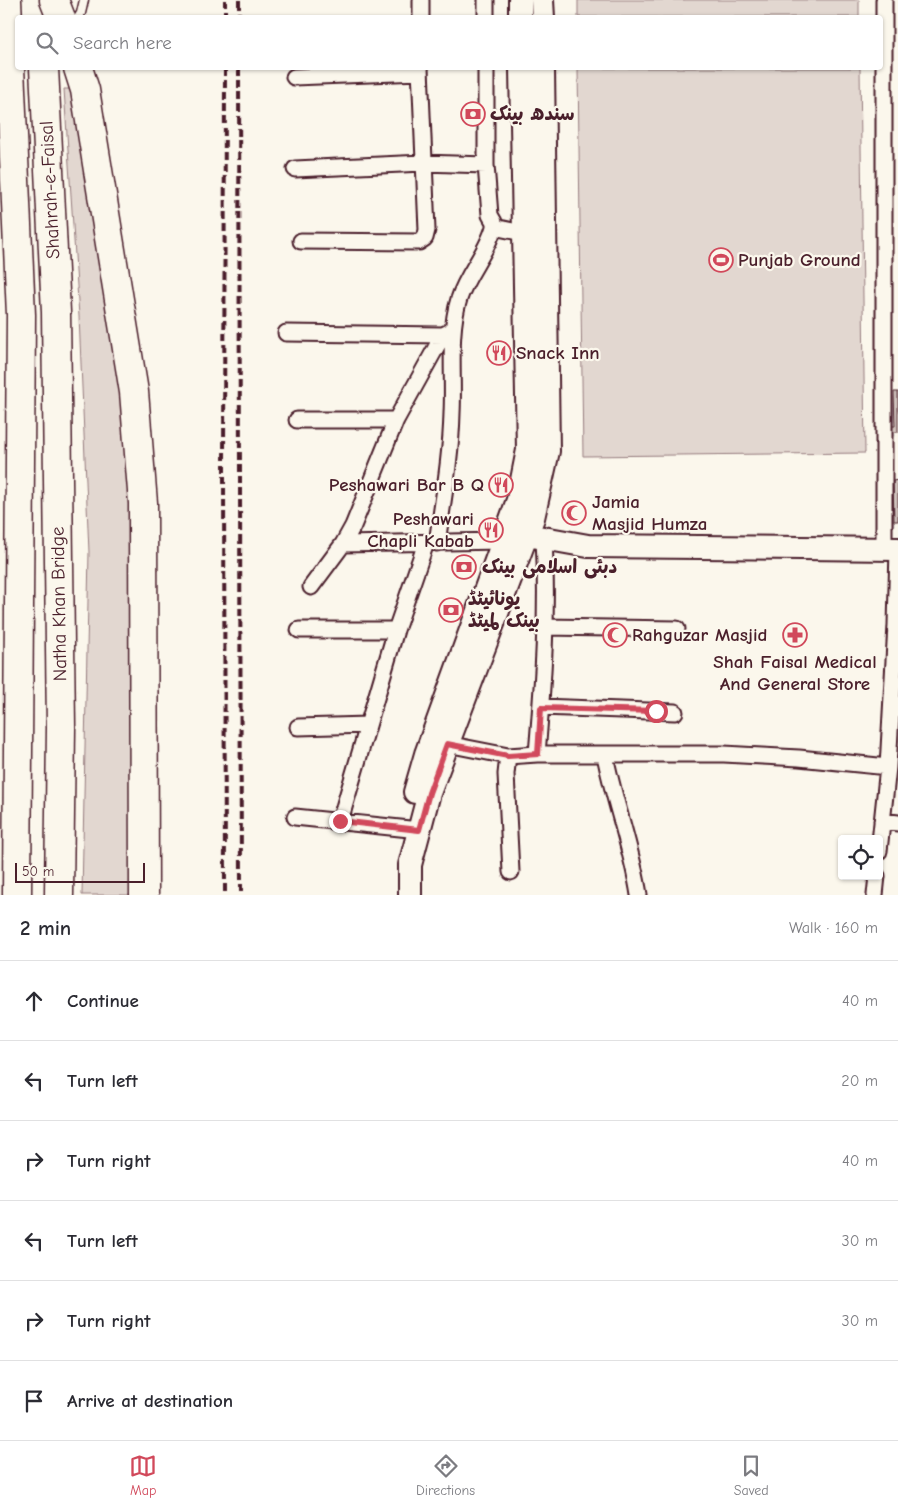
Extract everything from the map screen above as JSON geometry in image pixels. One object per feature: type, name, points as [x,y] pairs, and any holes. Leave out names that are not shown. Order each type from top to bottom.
[{"type":"highway","points":[[5,38],[7,0]]},
{"type":"highway","points":[[40,0],[41,15]]},
{"type":"highway","points":[[54,0],[60,15]]},
{"type":"highway","name":"Natha Khan Bridge","points":[[5,38],[21,315],[16,895]]},
{"type":"highway","name":"Shahrah-e-Faisal","points":[[44,70],[56,312]]},
{"type":"highway","points":[[79,70],[85,90],[134,392],[143,504],[144,895]]},
{"type":"highway","name":"Natha Khan Bridge","points":[[56,312],[60,728],[59,895]]},
{"type":"street","points":[[420,0],[420,15]]},
{"type":"street","points":[[486,0],[486,15]]},
{"type":"street","points":[[520,0],[520,15]]},
{"type":"street","points":[[542,0],[543,15]]},
{"type":"street","points":[[881,835],[888,767],[897,625],[893,544],[891,172],[884,0]]},
{"type":"street","points":[[294,77],[420,70],[427,230],[425,238],[419,242],[301,241]]},
{"type":"street","points":[[312,587],[343,544],[396,420],[448,332],[471,270],[491,239],[494,222],[490,215],[486,165],[486,70]]},
{"type":"street","points":[[521,70],[528,450],[518,500],[521,529],[546,578],[546,627],[538,754]]},
{"type":"street","points":[[395,895],[396,863],[429,793],[548,451],[543,70]]},
{"type":"street","points":[[295,169],[423,163],[486,165]]},
{"type":"street","points":[[494,227],[523,233]]},
{"type":"street","points":[[286,334],[448,332]]},
{"type":"street","points":[[340,821],[396,630],[432,543],[451,446],[453,375],[448,332]]},
{"type":"street","points":[[297,420],[396,420]]},
{"type":"street","points":[[410,895],[412,829],[426,754],[521,529]]},
{"type":"street","points":[[343,544],[432,543],[521,529],[591,537],[893,544]]},
{"type":"street","points":[[546,627],[677,629]]},
{"type":"street","points":[[298,630],[396,630]]},
{"type":"street","points":[[541,708],[676,712]]},
{"type":"street","points":[[298,727],[368,725]]},
{"type":"street","points":[[447,744],[508,756],[538,754],[724,754],[800,758],[888,767]]},
{"type":"street","points":[[605,755],[639,895]]},
{"type":"street","points":[[508,756],[506,774],[511,872]]},
{"type":"street","points":[[295,817],[412,829]]},
{"type":"street","points":[[882,821],[898,823]]},
{"type":"street","points":[[875,895],[877,880]]},
{"type":"lane","points":[[80,15],[84,0]]},
{"type":"shaded area","points":[[578,0],[859,0],[859,15],[578,15]]},
{"type":"shaded area","name":"Punjab Ground","points":[[578,70],[860,70],[865,453],[583,456]]},
{"type":"shaded area","points":[[64,89],[77,89],[137,508],[135,895],[82,895],[89,552],[79,316]]},
{"type":"building","points":[[894,392],[898,392],[898,432],[891,432],[891,426],[895,426]]},
{"type":"building","points":[[898,480],[898,521],[894,521],[893,481]]},
{"type":"railway","points":[[225,0],[225,15]]},
{"type":"railway","points":[[239,0],[239,15]]},
{"type":"railway","points":[[225,70],[225,895]]},
{"type":"railway","points":[[239,70],[241,895]]},
{"type":"place","name":"سندھ بینک","points":[[473,114]]},
{"type":"place","name":"Punjab Ground","points":[[721,260]]},
{"type":"place","name":"Snack Inn","points":[[499,353]]},
{"type":"place","name":"Peshawari Bar B Q","points":[[501,485]]},
{"type":"place","name":"Jamia Masjid Humza","points":[[574,513]]},
{"type":"place","name":"Peshawari Chapli Kabab","points":[[491,530]]},
{"type":"place","name":"دبئی اسلامی بینک","points":[[464,567]]},
{"type":"place","name":"یونائیٹڈ بینک لمیٹڈ","points":[[451,610]]},
{"type":"place","name":"Rahguzar Masjid","points":[[615,635]]},
{"type":"place","name":"Shah Faisal Medical And General Store","points":[[795,635]]},
{"type":"route","points":[[340,821],[419,830],[429,793],[447,744],[508,756],[538,754],[541,708],[656,711]]}]
